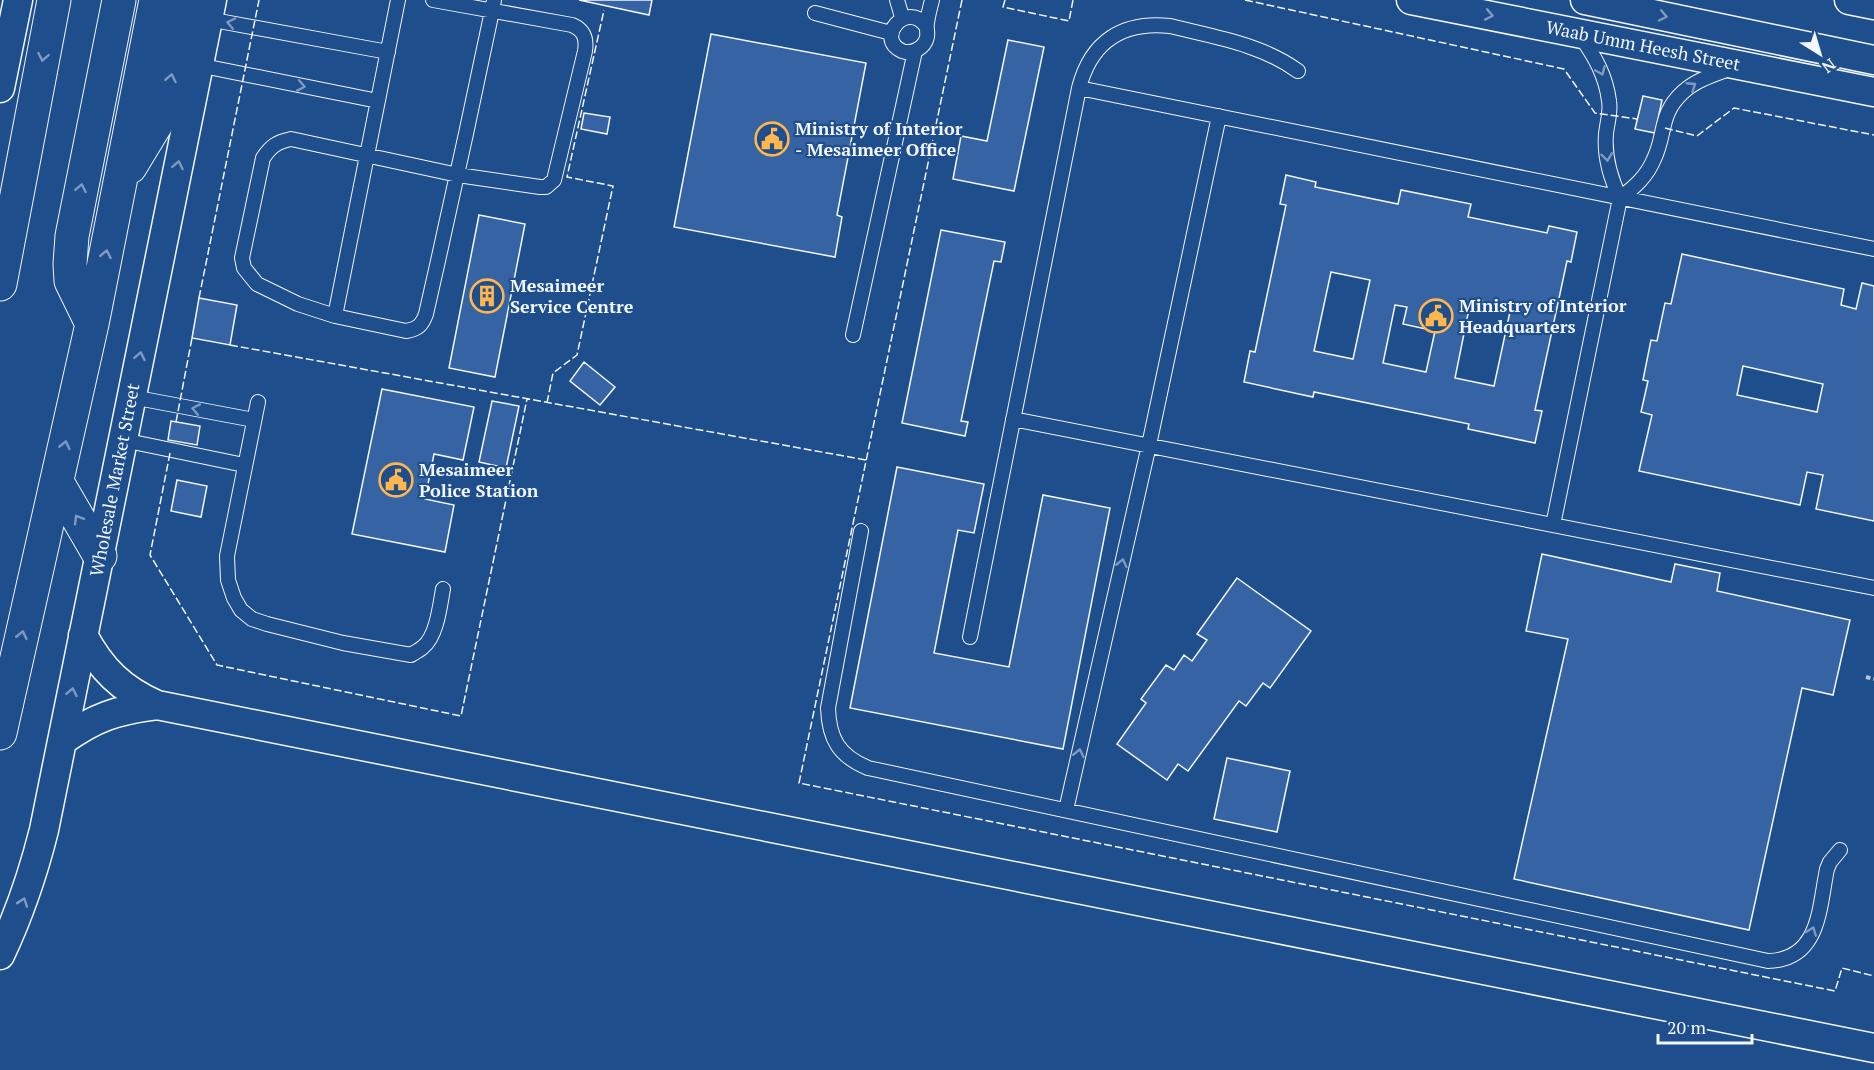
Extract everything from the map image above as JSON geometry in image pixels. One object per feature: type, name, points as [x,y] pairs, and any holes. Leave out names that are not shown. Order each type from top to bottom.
[{"type":"main road","points":[[0,284],[54,0]]},
{"type":"main road","points":[[92,324],[71,281],[72,236],[119,0]]},
{"type":"main road","points":[[0,733],[92,324],[156,0]]},
{"type":"main road","points":[[118,186],[165,111],[202,6]]},
{"type":"main road","points":[[57,482],[100,556]]},
{"type":"street","points":[[0,88],[18,0]]},
{"type":"street","name":"Waab Umm Heesh Street","points":[[1412,0],[1874,92]]},
{"type":"street","points":[[1849,0],[1874,5]]},
{"type":"street","name":"Waab Umm Heesh Street","points":[[1602,2],[1874,60]]},
{"type":"street","name":"Wholesale Market Street","points":[[0,955],[19,915],[33,873],[62,741],[198,65],[202,6]]},
{"type":"street","points":[[83,635],[101,665],[113,677],[141,698],[157,705],[1874,1048]]},
{"type":"street","points":[[62,741],[83,726],[106,715],[131,708],[157,705]]},
{"type":"lane","points":[[335,316],[398,0]]},
{"type":"lane","points":[[433,0],[493,6],[572,25],[583,32],[586,38],[585,51],[554,180],[546,187],[540,187],[458,175],[291,139],[278,142],[269,148],[262,158],[242,258],[244,268],[257,284],[298,304],[335,316],[406,331],[417,329],[426,314],[458,175],[493,6]]},
{"type":"lane","points":[[897,0],[902,17]]},
{"type":"lane","points":[[926,26],[923,21],[913,16],[902,17],[894,23],[891,33],[892,40],[901,50],[915,51],[920,48],[927,38],[926,26],[932,0]]},
{"type":"lane","points":[[202,6],[387,52]]},
{"type":"lane","points":[[815,14],[891,33]]},
{"type":"lane","points":[[970,637],[1079,88],[1090,58],[1100,46],[1126,29],[1141,25],[1170,26],[1251,46],[1268,52],[1298,71]]},
{"type":"lane","points":[[1553,525],[1620,198],[1606,158],[1606,132],[1610,104],[1604,77],[1599,65],[1578,33]]},
{"type":"lane","points":[[853,335],[915,51]]},
{"type":"lane","points":[[198,65],[378,101]]},
{"type":"lane","points":[[1620,198],[1634,188],[1645,175],[1657,152],[1662,127],[1674,102],[1695,83],[1738,65]]},
{"type":"lane","points":[[1079,88],[1874,249]]},
{"type":"lane","points":[[1066,810],[1149,446],[1219,116]]},
{"type":"lane","points":[[132,397],[254,420]]},
{"type":"lane","points":[[258,402],[227,556],[228,580],[241,610],[252,619],[343,643],[411,655],[425,646],[431,635],[437,620],[443,589]]},
{"type":"lane","points":[[1013,419],[1874,588]]},
{"type":"lane","points":[[123,440],[244,465]]},
{"type":"lane","points":[[861,531],[828,708],[828,722],[838,748],[857,764],[868,768],[1768,961],[1789,957],[1799,952],[1807,944],[1815,926],[1827,869],[1840,850]]},
{"type":"path","points":[[1866,677],[1874,679]]},
{"type":"building","points":[[579,0],[652,0],[649,15]]},
{"type":"building","name":"Ministry of Interior - Mesaimeer Office","points":[[711,34],[866,63],[837,215],[842,217],[835,257],[674,227]]},
{"type":"building","points":[[1008,40],[1044,47],[1014,191],[953,179],[961,136],[987,141]]},
{"type":"building","points":[[1643,96],[1662,100],[1655,133],[1635,129]]},
{"type":"building","points":[[584,113],[610,117],[607,134],[581,129]]},
{"type":"building","name":"Ministry of Interior Headquarters","points":[[1286,175],[1316,182],[1315,187],[1398,204],[1401,190],[1471,204],[1468,217],[1547,233],[1549,226],[1577,232],[1571,262],[1567,261],[1535,410],[1542,411],[1535,443],[1468,429],[1469,424],[1314,392],[1313,397],[1244,382],[1250,351],[1255,352],[1286,205],[1280,204]],"holes":[[[1331,272],[1370,280],[1353,359],[1314,351]],[[1471,299],[1511,307],[1494,386],[1455,378]],[[1395,305],[1407,307],[1403,324],[1435,331],[1426,372],[1383,363]]]},
{"type":"building","name":"Mesaimeer Service Centre","points":[[479,215],[525,224],[495,377],[449,368]]},
{"type":"building","points":[[941,230],[1005,242],[1001,262],[994,261],[961,421],[968,422],[965,436],[902,423]]},
{"type":"building","points":[[1682,254],[1844,289],[1841,305],[1856,309],[1862,283],[1874,286],[1874,521],[1816,509],[1823,475],[1807,472],[1800,505],[1639,471],[1652,415],[1641,412],[1648,381],[1643,380],[1651,340],[1657,341],[1665,303],[1671,304]],"holes":[[[1743,366],[1823,384],[1817,412],[1737,395]]]},
{"type":"building","points":[[199,298],[237,305],[230,345],[192,338]]},
{"type":"building","points":[[584,362],[615,387],[600,405],[570,381]]},
{"type":"building","name":"Mesaimeer Police Station","points":[[382,389],[474,407],[463,460],[434,454],[425,499],[454,505],[445,552],[352,534]]},
{"type":"building","points":[[492,401],[519,406],[506,468],[479,462]]},
{"type":"building","points":[[171,421],[200,426],[197,445],[168,440]]},
{"type":"building","points":[[897,467],[984,484],[974,533],[958,530],[934,653],[1009,667],[1043,495],[1110,508],[1063,749],[850,708]]},
{"type":"building","points":[[177,480],[207,486],[201,517],[171,511]]},
{"type":"building","points":[[1542,554],[1671,582],[1675,564],[1720,573],[1717,591],[1850,620],[1833,695],[1802,688],[1749,930],[1514,879],[1568,639],[1526,631]]},
{"type":"building","points":[[1237,578],[1311,631],[1270,688],[1263,683],[1246,706],[1239,701],[1188,771],[1178,764],[1167,780],[1117,744],[1146,703],[1141,699],[1166,665],[1174,670],[1184,655],[1192,661],[1207,640],[1197,634]]},
{"type":"building","points":[[1227,758],[1290,771],[1277,832],[1214,819]]},
{"type":"fence","points":[[199,298],[259,0]]},
{"type":"fence","points":[[962,0],[799,783],[1835,991],[1842,968],[1874,976]]},
{"type":"fence","points":[[1005,0],[1003,7],[1069,21],[1073,0]]},
{"type":"fence","points":[[1245,0],[1564,69],[1595,113],[1637,119]]},
{"type":"fence","points":[[547,403],[553,373],[577,355],[613,186],[567,177],[604,10]]},
{"type":"fence","points":[[1665,128],[1697,136],[1734,108],[1874,135]]},
{"type":"fence","points":[[176,422],[192,338]]},
{"type":"fence","points":[[230,345],[866,460]]},
{"type":"fence","points":[[170,453],[150,555],[217,665],[461,716],[527,399]]},
{"type":"place","name":"Ministry of Interior - Mesaimeer Office","points":[[772,139]]},
{"type":"place","name":"Mesaimeer Service Centre","points":[[487,296]]},
{"type":"place","name":"Ministry of Interior Headquarters","points":[[1436,316]]},
{"type":"place","name":"Mesaimeer Police Station","points":[[396,480]]}]
